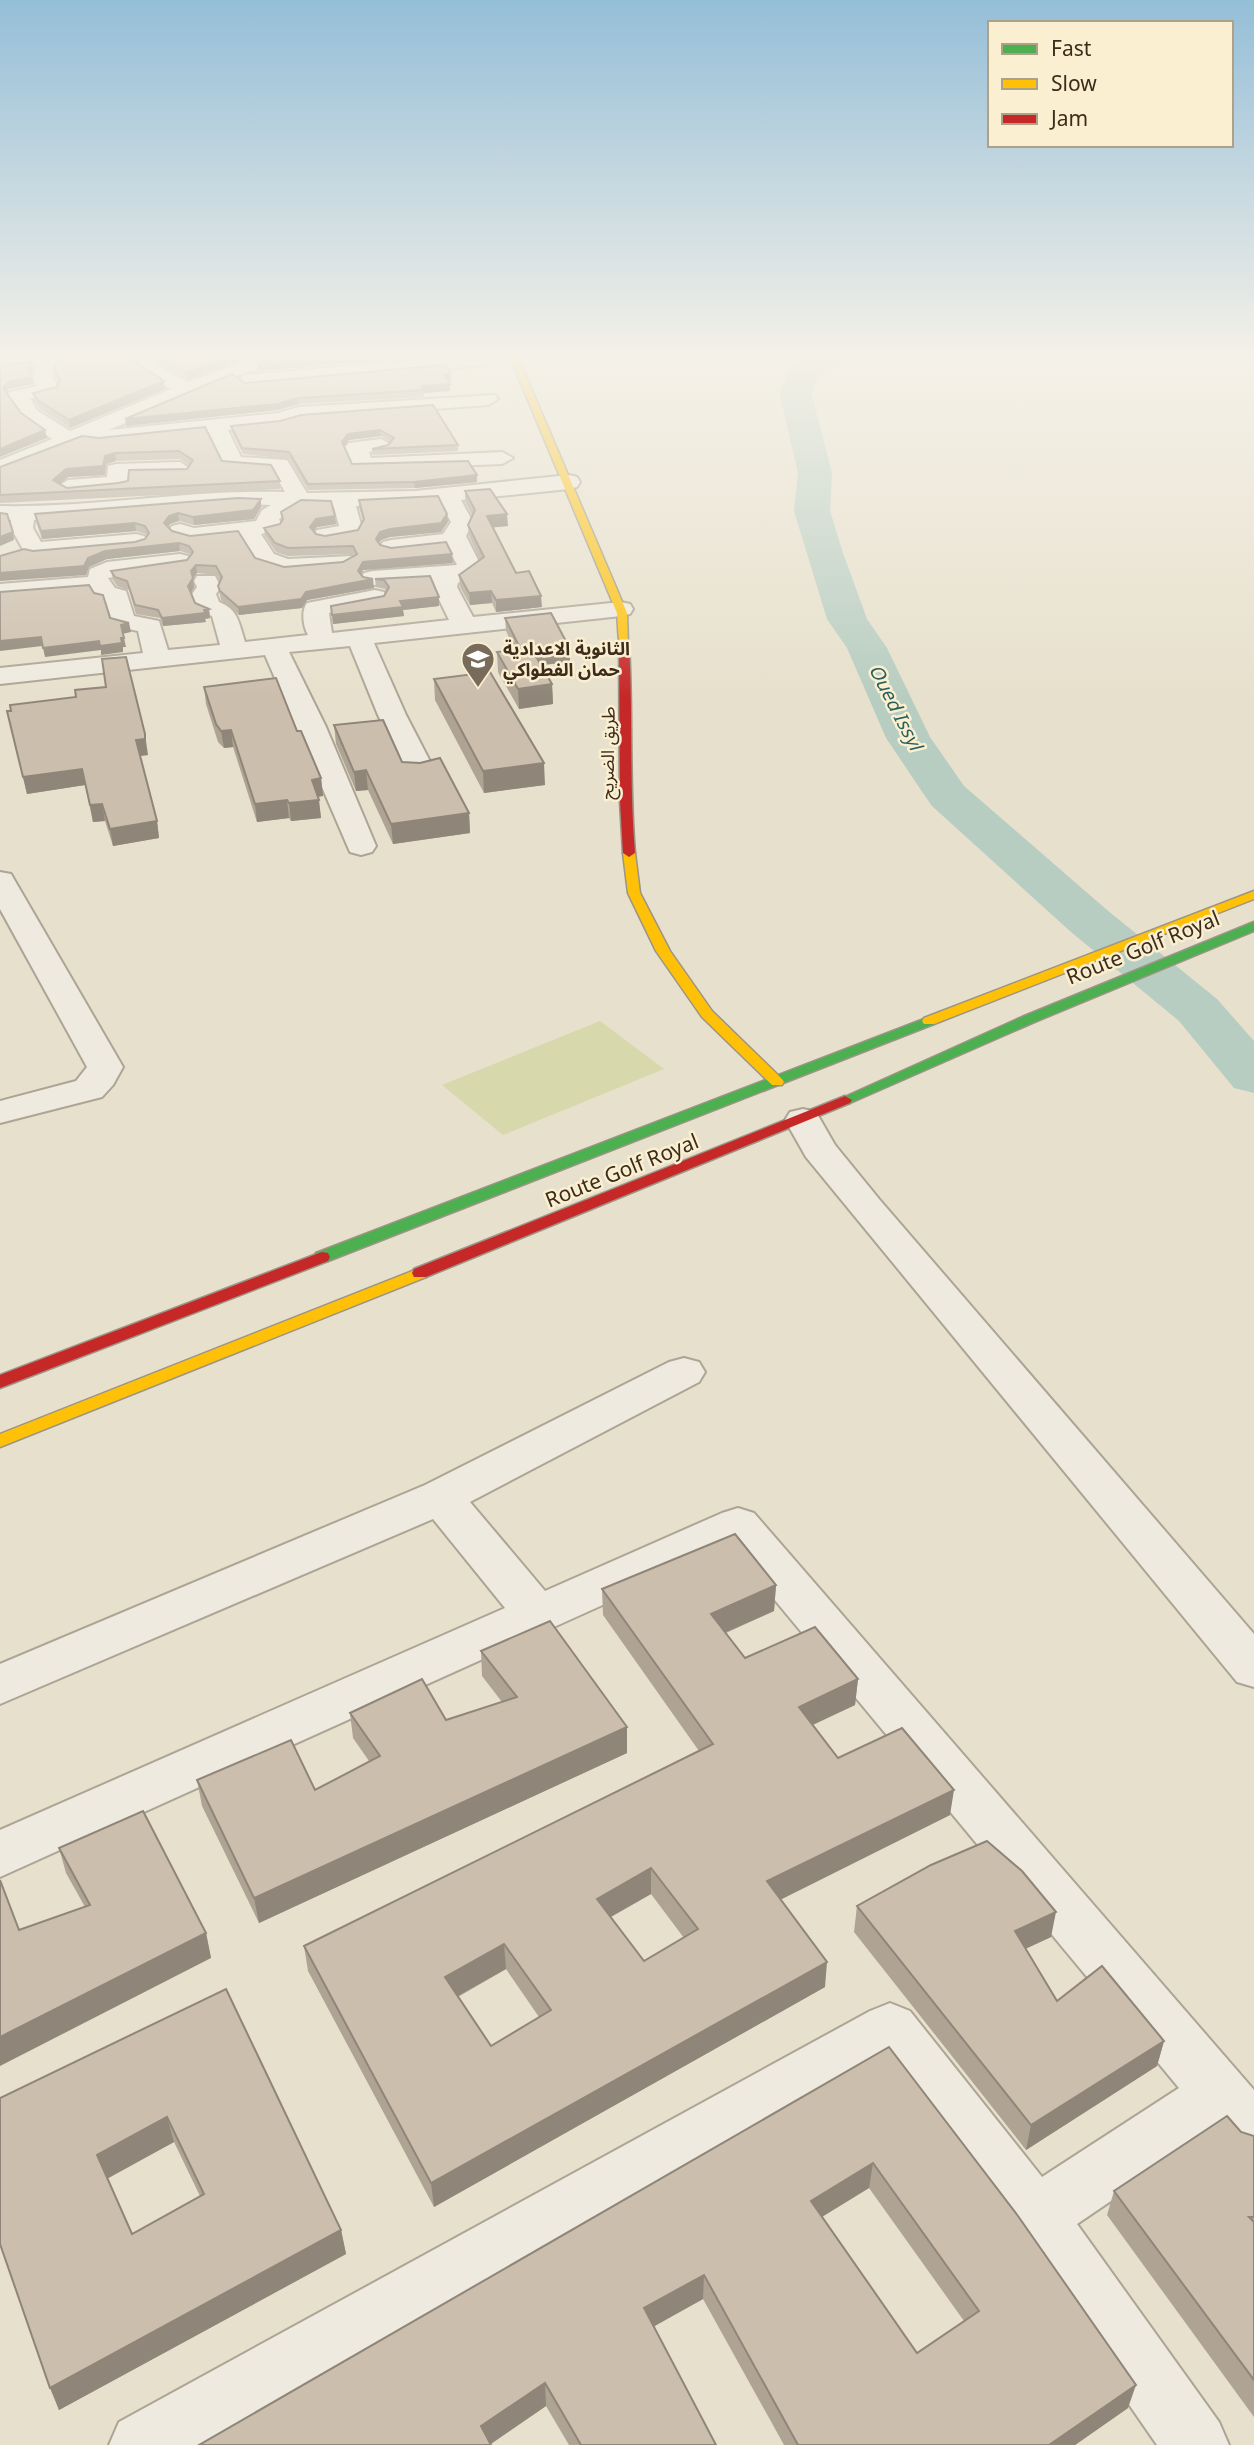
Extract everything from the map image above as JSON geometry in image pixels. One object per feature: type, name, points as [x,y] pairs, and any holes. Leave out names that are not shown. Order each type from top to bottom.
[{"type":"street","points":[[22,491],[119,482],[116,471],[174,469]]},
{"type":"street","points":[[282,469],[293,483],[298,498]]},
{"type":"street","points":[[504,469],[508,489]]},
{"type":"street","name":"طريق الضريح","points":[[563,469],[621,609],[628,688],[626,827],[634,892],[663,951],[707,1014],[777,1082]]},
{"type":"street","points":[[12,514],[239,496],[343,500],[447,495],[569,482]]},
{"type":"street","points":[[447,495],[462,522],[455,530],[456,540],[470,568],[445,583],[466,626]]},
{"type":"street","points":[[180,531],[193,535],[271,526],[267,521],[270,515],[298,498]]},
{"type":"street","points":[[325,535],[348,532],[351,528],[343,500]]},
{"type":"street","points":[[12,514],[22,528],[22,548],[34,550],[111,544],[136,533]]},
{"type":"street","points":[[250,529],[248,532],[267,561],[286,566],[344,561]]},
{"type":"street","points":[[391,547],[456,540]]},
{"type":"street","points":[[157,659],[149,626],[123,621],[117,596],[107,595],[99,583],[98,572],[180,561]]},
{"type":"street","points":[[324,641],[317,629],[316,608],[374,587],[462,572]]},
{"type":"street","points":[[206,581],[209,587],[204,593],[208,606],[223,612],[234,651]]},
{"type":"street","points":[[0,590],[99,583]]},
{"type":"street","points":[[0,676],[621,609]]},
{"type":"street","points":[[359,638],[392,715],[421,771]]},
{"type":"street","points":[[274,647],[307,716],[361,846]]},
{"type":"street","points":[[0,1112],[89,1089],[101,1078],[105,1067],[3,892]]},
{"type":"street","name":"Route Golf Royal","points":[[0,1382],[1254,895]]},
{"type":"street","name":"Route Golf Royal","points":[[0,1441],[803,1120],[1090,992],[1254,926]]},
{"type":"street","points":[[803,1120],[819,1149],[866,1208],[1254,1668]]},
{"type":"street","points":[[0,1685],[440,1497],[684,1372]]},
{"type":"street","points":[[440,1497],[537,1614]]},
{"type":"street","points":[[0,1854],[738,1525],[1237,2114],[1035,2217]]},
{"type":"street","points":[[142,2445],[890,2029],[1035,2217],[1196,2445]]},
{"type":"green space","points":[[600,1021],[664,1069],[503,1135],[442,1085]]},
{"type":"building","points":[[0,469],[66,469],[53,480],[67,488],[128,481],[129,470],[273,469],[280,481],[0,495]]},
{"type":"building","points":[[299,469],[473,469],[477,475],[414,482],[308,484]]},
{"type":"building","points":[[490,489],[507,514],[487,516],[516,573],[529,571],[541,596],[496,600],[491,591],[469,593],[459,575],[484,557],[468,525],[475,510],[465,491]]},
{"type":"building","points":[[438,496],[447,514],[441,523],[390,529],[380,532],[376,539],[380,545],[391,548],[446,542],[452,554],[363,562],[358,571],[363,577],[373,579],[306,592],[301,599],[238,607],[220,591],[218,586],[222,577],[216,566],[196,565],[191,571],[193,578],[188,586],[195,603],[209,609],[204,610],[205,613],[162,618],[158,610],[135,605],[127,581],[115,577],[111,571],[187,560],[193,552],[189,546],[179,543],[105,551],[88,558],[84,566],[0,573],[0,556],[24,549],[33,551],[135,542],[145,539],[149,533],[145,526],[135,523],[41,531],[35,514],[238,498],[261,499],[253,510],[193,517],[178,513],[169,516],[164,523],[172,531],[190,536],[238,531],[255,558],[284,567],[343,562],[357,554],[353,546],[288,548],[275,543],[264,528],[280,524],[283,519],[281,512],[301,500],[331,501],[335,516],[316,519],[310,527],[316,534],[325,536],[358,530],[364,519],[359,500]]},
{"type":"building","points":[[0,513],[7,514],[13,532],[0,537]]},
{"type":"building","points":[[430,576],[439,597],[400,601],[403,607],[332,615],[331,606],[384,596],[389,587],[384,580],[375,579]]},
{"type":"building","points":[[89,585],[94,593],[103,595],[110,618],[129,623],[121,625],[124,638],[121,638],[122,643],[100,646],[99,641],[43,648],[41,637],[0,641],[0,592]]},
{"type":"building","points":[[551,613],[570,649],[533,652],[531,648],[521,650],[505,618]]},
{"type":"building","points":[[531,648],[552,684],[518,689],[497,652]]},
{"type":"building","points":[[126,657],[145,734],[145,739],[136,740],[157,821],[110,829],[102,804],[90,805],[82,769],[23,777],[7,711],[11,711],[10,705],[76,697],[75,690],[106,687],[102,659]]},
{"type":"building","points":[[490,672],[544,763],[483,771],[434,679]]},
{"type":"building","points":[[276,678],[297,731],[301,731],[321,778],[312,780],[319,800],[255,804],[231,730],[221,731],[216,724],[204,687]]},
{"type":"building","points":[[383,720],[402,762],[420,763],[440,758],[469,813],[391,824],[366,770],[354,772],[334,725]]},
{"type":"building","points":[[735,1534],[776,1585],[711,1614],[745,1658],[815,1627],[858,1679],[799,1707],[838,1758],[902,1728],[954,1790],[767,1881],[827,1962],[431,2183],[304,1946],[713,1744],[602,1589]],"holes":[[[651,1868],[698,1929],[644,1961],[597,1899]],[[504,1944],[551,2010],[491,2046],[445,1977]]]},
{"type":"building","points":[[550,1621],[627,1727],[254,1898],[197,1780],[291,1740],[315,1790],[380,1756],[350,1713],[422,1679],[446,1720],[517,1697],[481,1651]]},
{"type":"building","points":[[143,1811],[206,1933],[0,2037],[0,1880],[19,1930],[90,1905],[59,1848]]},
{"type":"building","points":[[987,1841],[1022,1871],[1056,1912],[1015,1931],[1057,2001],[1102,1966],[1164,2041],[1031,2125],[857,1906],[931,1865]]},
{"type":"building","points":[[226,1989],[341,2230],[50,2388],[0,2244],[0,2098]],"holes":[[[167,2117],[204,2194],[132,2234],[97,2155]]]},
{"type":"building","points":[[889,2047],[1018,2216],[1136,2385],[1049,2445],[798,2445],[704,2275],[644,2308],[716,2445],[581,2445],[545,2383],[481,2426],[491,2445],[199,2445]],"holes":[[[873,2163],[979,2311],[917,2353],[811,2201]]]},
{"type":"building","points":[[1227,2116],[1241,2132],[1254,2136],[1254,2217],[1249,2217],[1254,2222],[1254,2380],[1114,2191]]},
{"type":"waterway","name":"Oued Issyl","points":[[814,469],[812,511],[847,619],[867,648],[908,738],[948,796],[1089,921],[1198,1010],[1254,1076]]},
{"type":"traffic: fast","points":[[845,1100],[1027,1020],[1254,926]]},
{"type":"traffic: fast","points":[[322,1257],[929,1021]]},
{"type":"traffic: slow","points":[[561,469],[622,613],[624,643]]},
{"type":"traffic: slow","points":[[629,853],[634,893],[663,951],[707,1014],[777,1082]]},
{"type":"traffic: slow","points":[[929,1021],[1254,895]]},
{"type":"traffic: slow","points":[[0,1441],[420,1273]]},
{"type":"traffic: jam","points":[[624,643],[629,853]]},
{"type":"traffic: jam","points":[[420,1273],[845,1100]]},
{"type":"traffic: jam","points":[[0,1382],[322,1257]]},
{"type":"place","name":"الثانوية الاعدادية حمان الفطواكي","points":[[478,689]]}]
